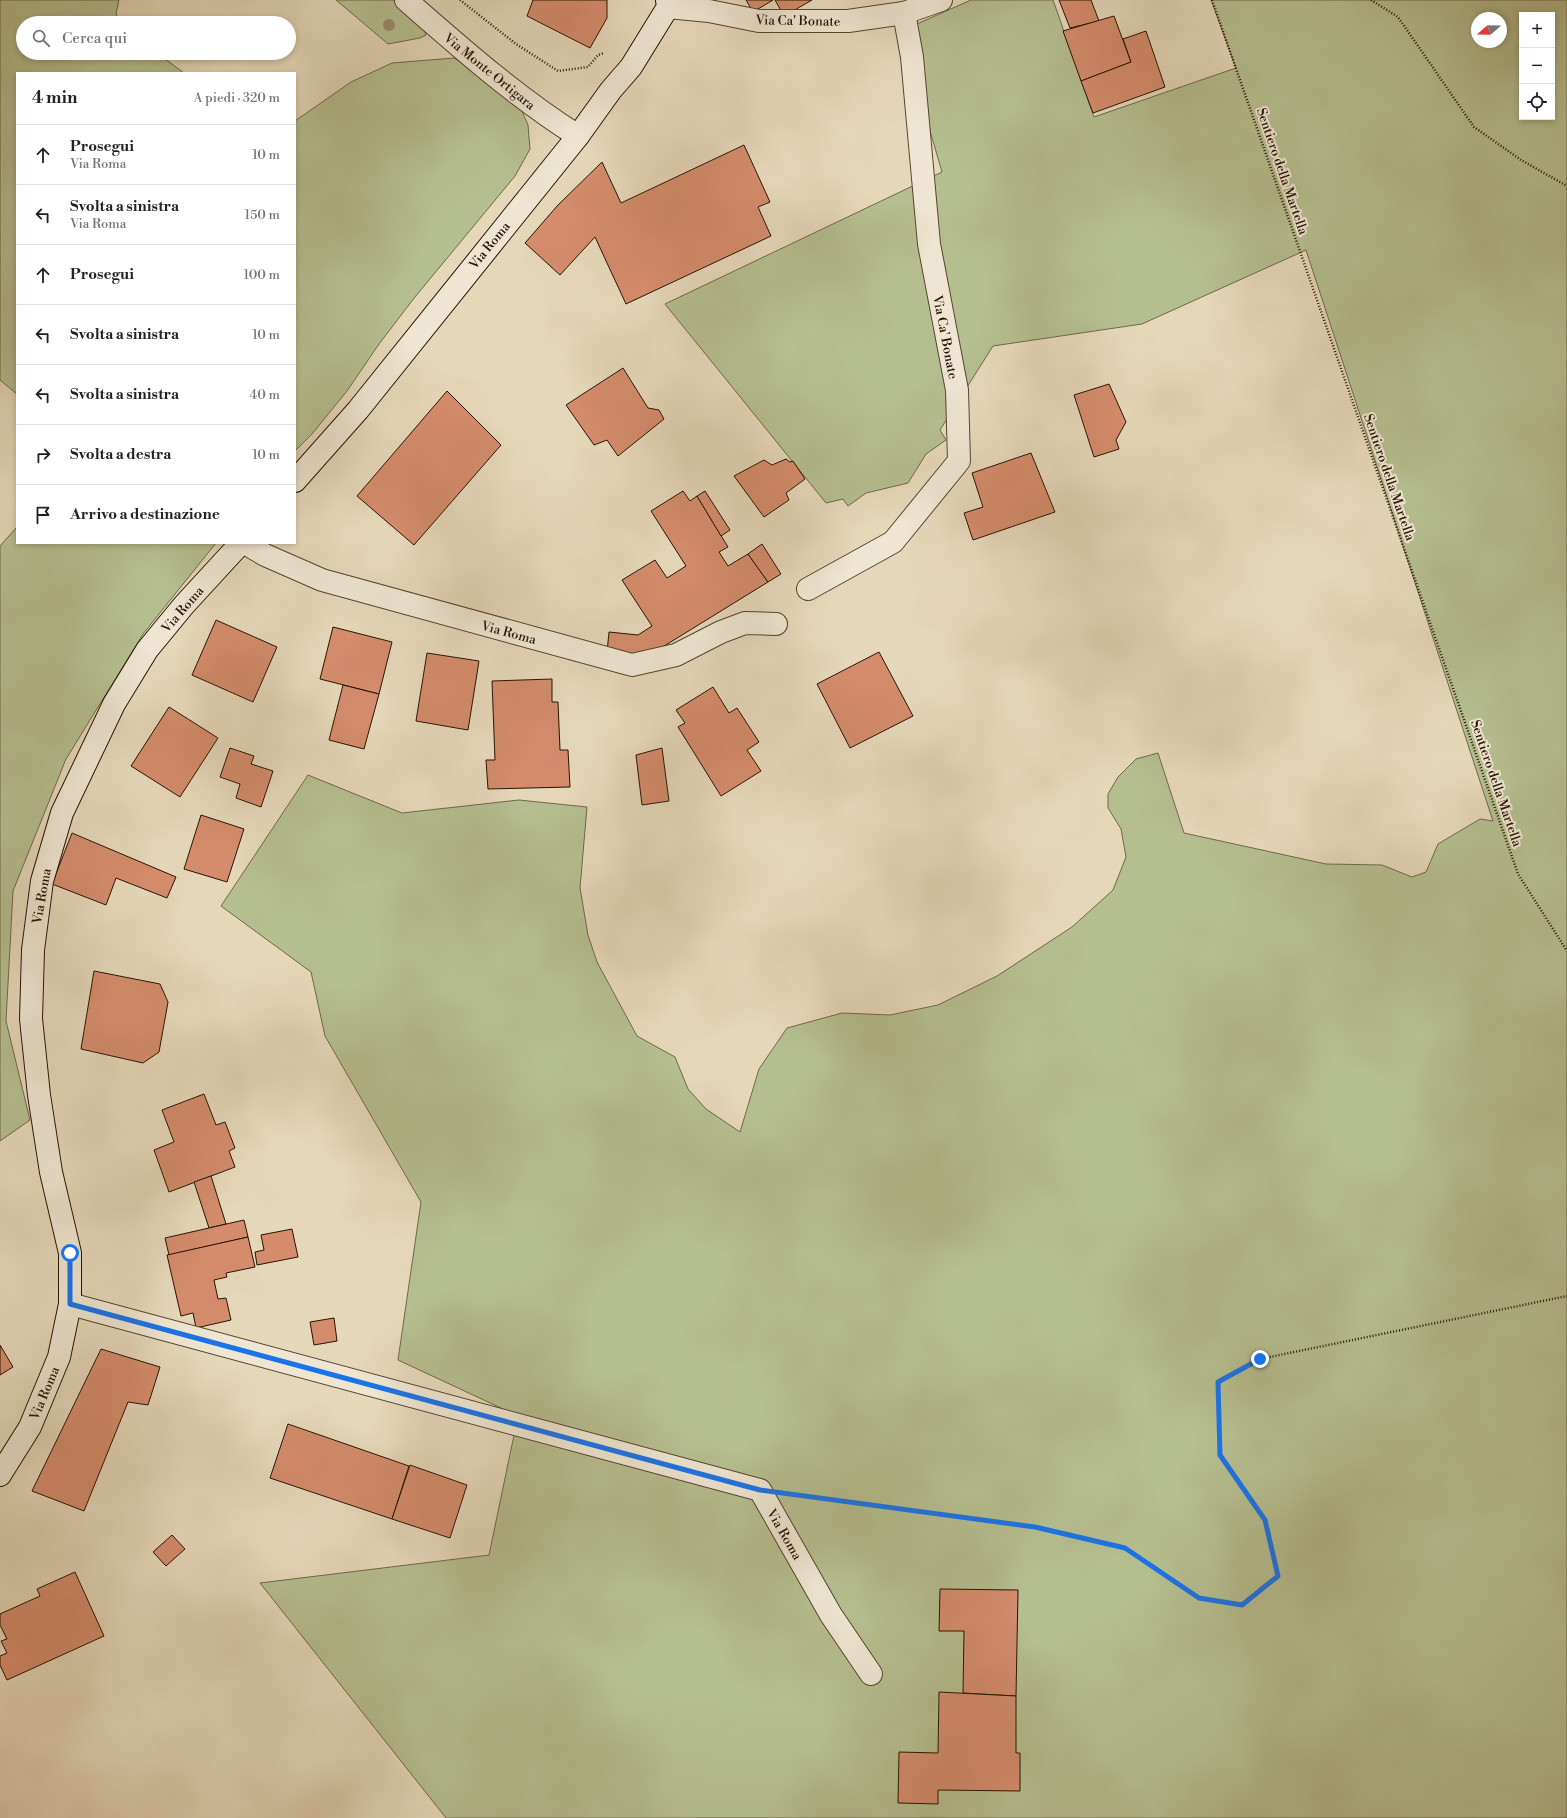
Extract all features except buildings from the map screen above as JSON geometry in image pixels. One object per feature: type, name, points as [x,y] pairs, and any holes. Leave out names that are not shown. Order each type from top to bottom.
[{"type":"street","name":"Via Monte Ortigara","points":[[406,0],[465,52],[538,110],[578,136]]},
{"type":"street","name":"Via Ca' Bonate","points":[[668,4],[759,21],[848,21],[904,13],[941,0]]},
{"type":"street","name":"Via Roma","points":[[296,480],[358,410],[578,136],[611,90],[631,67],[668,4]]},
{"type":"street","name":"Via Ca' Bonate","points":[[808,589],[893,542],[959,461],[956,390],[929,244],[912,57],[904,13]]},
{"type":"street","name":"Via Roma","points":[[0,1475],[30,1427],[59,1357],[70,1304],[70,1253],[51,1172],[39,1095],[31,1019],[33,950],[42,881],[62,813],[114,704],[147,650],[184,605],[239,544]]},
{"type":"street","name":"Via Roma","points":[[247,544],[265,555],[322,580],[632,665],[676,655],[721,632],[745,624],[776,624]]},
{"type":"street","points":[[70,1304],[760,1490]]},
{"type":"street","name":"Via Roma","points":[[760,1490],[831,1615],[871,1674]]},
{"type":"path","points":[[460,0],[516,44],[558,71]]},
{"type":"path","name":"Sentiero della Martella","points":[[1212,0],[1518,874],[1567,951]]},
{"type":"path","points":[[1371,0],[1398,17],[1474,127],[1521,160],[1567,186]]},
{"type":"path","points":[[760,1490],[1035,1527],[1125,1548],[1199,1598],[1242,1605],[1278,1576],[1265,1520],[1220,1455],[1218,1382],[1260,1359],[1567,1296]]},
{"type":"green space","points":[[0,0],[119,0],[117,16],[16,16],[16,60],[166,60],[183,72],[16,72],[16,393],[0,380]]},
{"type":"green space","points":[[336,0],[393,0],[421,24],[426,35],[420,38],[388,44]]},
{"type":"green space","points":[[971,0],[1053,0],[1094,117],[1236,68],[1211,0],[1567,0],[1567,1818],[446,1818],[260,1583],[489,1555],[518,1416],[398,1360],[421,1202],[325,1036],[311,972],[221,906],[308,775],[402,813],[519,800],[587,807],[580,888],[588,935],[597,962],[637,1036],[675,1057],[688,1089],[706,1109],[740,1132],[759,1069],[787,1028],[842,1013],[890,1015],[938,1005],[997,976],[1072,927],[1113,890],[1126,857],[1121,829],[1108,808],[1108,794],[1118,777],[1136,759],[1158,753],[1184,833],[1326,864],[1382,865],[1412,877],[1426,872],[1438,844],[1480,819],[1493,821],[1306,250],[1142,324],[993,346],[940,430],[946,440],[926,454],[908,483],[866,493],[848,506],[843,499],[826,503],[665,304],[942,172],[901,31]]},
{"type":"green space","points":[[454,58],[473,70],[522,111],[528,125],[530,149],[515,176],[415,297],[379,344],[347,391],[312,434],[296,450],[296,120],[351,82],[392,63]]},
{"type":"green space","points":[[16,528],[16,544],[215,544],[143,634],[66,759],[13,891],[6,1021],[30,1120],[0,1141],[0,546]]},
{"type":"route","points":[[70,1253],[70,1304],[760,1490],[1035,1527],[1125,1548],[1199,1598],[1242,1605],[1278,1576],[1265,1520],[1220,1455],[1218,1382],[1260,1359]]}]
